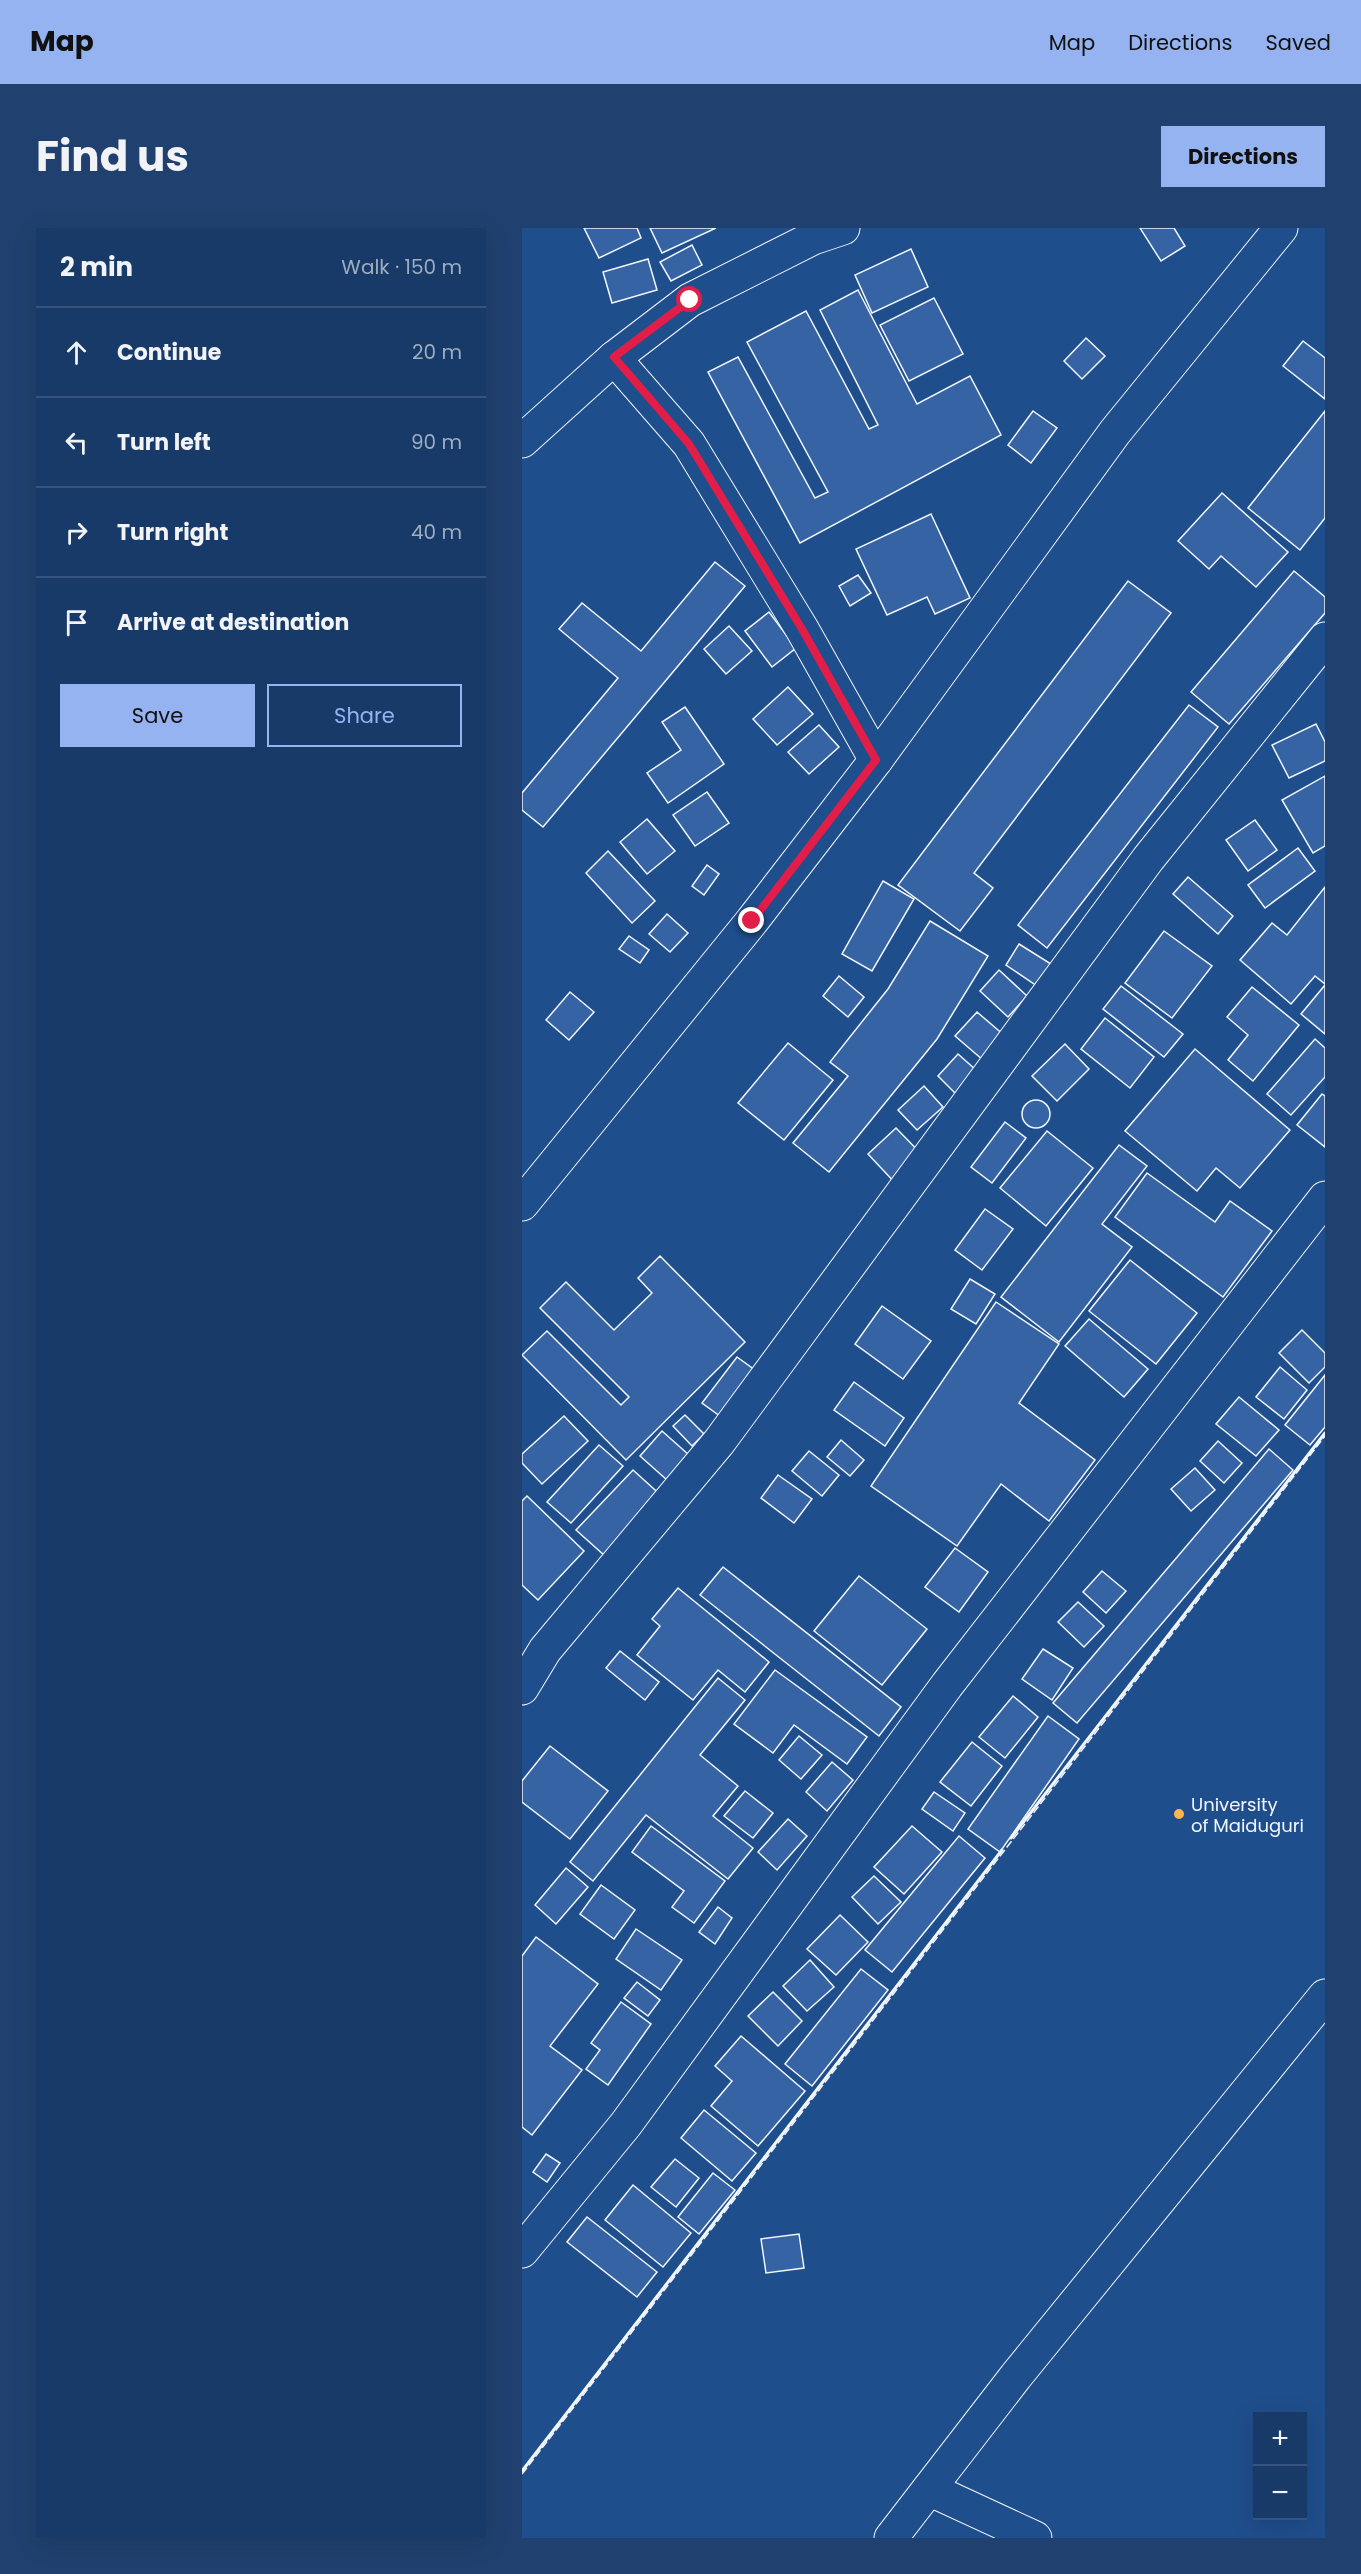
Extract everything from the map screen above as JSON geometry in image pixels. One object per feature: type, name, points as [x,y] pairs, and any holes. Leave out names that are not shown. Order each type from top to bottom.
[{"type":"street","points":[[522,441],[614,357],[690,300],[813,238],[843,228]]},
{"type":"street","points":[[522,1204],[752,921],[876,760],[1115,432],[1281,228]]},
{"type":"street","points":[[614,357],[689,444],[802,629],[876,760]]},
{"type":"street","points":[[522,1688],[545,1650],[719,1442],[1148,859],[1325,639]]},
{"type":"street","points":[[522,2251],[626,2124],[947,1685],[1325,1198]]},
{"type":"street","points":[[891,2538],[1031,2357],[1325,1996]]},
{"type":"street","points":[[929,2489],[1035,2538]]},
{"type":"building","points":[[584,228],[637,228],[641,238],[599,258]]},
{"type":"building","points":[[650,228],[716,228],[662,253]]},
{"type":"building","points":[[1140,228],[1174,228],[1185,246],[1161,261]]},
{"type":"building","points":[[692,245],[702,265],[671,281],[660,262]]},
{"type":"building","points":[[911,249],[928,287],[872,313],[855,275]]},
{"type":"building","points":[[648,259],[657,290],[612,303],[603,272]]},
{"type":"building","points":[[858,290],[917,404],[970,376],[1001,435],[800,543],[708,372],[738,357],[815,498],[828,492],[747,342],[806,311],[869,429],[878,425],[820,310]]},
{"type":"building","points":[[934,298],[963,354],[909,381],[880,325]]},
{"type":"building","points":[[1086,338],[1105,356],[1082,379],[1064,361]]},
{"type":"building","points":[[1303,341],[1325,358],[1325,399],[1283,366]]},
{"type":"building","points":[[1033,411],[1057,428],[1031,463],[1008,445]]},
{"type":"building","points":[[1325,411],[1325,518],[1300,550],[1248,508]]},
{"type":"building","points":[[1222,493],[1288,552],[1256,587],[1221,556],[1209,569],[1178,541]]},
{"type":"building","points":[[931,514],[970,598],[935,614],[927,597],[887,615],[856,549]]},
{"type":"building","points":[[715,562],[745,586],[543,827],[522,810],[522,793],[618,678],[559,629],[582,603],[641,651]]},
{"type":"building","points":[[1294,571],[1325,597],[1325,613],[1229,724],[1191,692]]},
{"type":"building","points":[[858,575],[871,593],[850,606],[839,586]]},
{"type":"building","points":[[1128,581],[1171,613],[974,873],[993,888],[960,931],[898,885]]},
{"type":"building","points":[[769,612],[796,648],[772,667],[745,631]]},
{"type":"building","points":[[729,626],[752,651],[726,674],[704,649]]},
{"type":"building","points":[[788,687],[813,714],[777,745],[753,719]]},
{"type":"building","points":[[1189,705],[1218,727],[1047,948],[1018,925]]},
{"type":"building","points":[[685,707],[724,764],[668,803],[647,773],[681,750],[662,722]]},
{"type":"building","points":[[1316,724],[1325,742],[1325,761],[1289,778],[1272,745]]},
{"type":"building","points":[[819,725],[839,747],[809,774],[788,752]]},
{"type":"building","points":[[1325,776],[1325,846],[1313,853],[1282,800]]},
{"type":"building","points":[[707,792],[729,823],[695,846],[673,815]]},
{"type":"building","points":[[647,819],[675,851],[647,874],[620,842]]},
{"type":"building","points":[[1255,820],[1277,850],[1248,871],[1226,840]]},
{"type":"building","points":[[1298,848],[1315,871],[1265,908],[1248,885]]},
{"type":"building","points":[[608,851],[655,901],[632,923],[586,873]]},
{"type":"building","points":[[707,865],[719,874],[704,895],[692,886]]},
{"type":"building","points":[[1188,877],[1233,916],[1218,934],[1173,894]]},
{"type":"building","points":[[883,881],[914,899],[872,971],[842,954]]},
{"type":"building","points":[[1325,887],[1325,984],[1315,976],[1291,1004],[1240,960],[1272,923],[1287,935]]},
{"type":"building","points":[[667,914],[688,933],[670,952],[649,934]]},
{"type":"building","points":[[930,921],[988,956],[937,1039],[829,1172],[793,1143],[848,1076],[830,1062],[888,989]]},
{"type":"building","points":[[1164,931],[1212,966],[1172,1018],[1125,983]]},
{"type":"building","points":[[629,936],[649,950],[640,963],[619,949]]},
{"type":"building","points":[[1019,944],[1051,964],[1037,986],[1006,965]]},
{"type":"building","points":[[999,970],[1027,996],[1008,1017],[980,991]]},
{"type":"building","points":[[839,976],[864,997],[848,1017],[823,996]]},
{"type":"building","points":[[1325,985],[1325,1034],[1301,1014]]},
{"type":"building","points":[[1121,986],[1183,1034],[1164,1057],[1103,1009]]},
{"type":"building","points":[[1252,987],[1299,1025],[1253,1081],[1228,1060],[1248,1035],[1227,1017]]},
{"type":"building","points":[[570,992],[594,1012],[569,1040],[546,1020]]},
{"type":"building","points":[[977,1012],[1005,1036],[983,1060],[955,1036]]},
{"type":"building","points":[[1105,1018],[1154,1057],[1130,1088],[1081,1049]]},
{"type":"building","points":[[1315,1039],[1325,1048],[1325,1077],[1291,1115],[1267,1094]]},
{"type":"building","points":[[788,1043],[833,1080],[784,1140],[738,1103]]},
{"type":"building","points":[[1065,1044],[1089,1069],[1057,1101],[1032,1076]]},
{"type":"building","points":[[1195,1049],[1290,1130],[1240,1188],[1216,1168],[1197,1191],[1125,1131]]},
{"type":"building","points":[[958,1054],[985,1078],[963,1101],[938,1076]]},
{"type":"building","points":[[924,1086],[943,1107],[917,1130],[898,1110]]},
{"type":"building","points":[[1322,1094],[1325,1096],[1325,1147],[1297,1125]]},
{"type":"building","points":[[1036,1100],[1046,1104],[1050,1114],[1046,1124],[1036,1128],[1026,1124],[1022,1114],[1026,1104]]},
{"type":"building","points":[[1005,1122],[1026,1138],[992,1183],[971,1167]]},
{"type":"building","points":[[896,1128],[927,1160],[898,1186],[868,1154]]},
{"type":"building","points":[[1047,1131],[1093,1168],[1046,1226],[1000,1188]]},
{"type":"building","points":[[1119,1145],[1147,1166],[1102,1224],[1132,1247],[1059,1342],[1001,1297]]},
{"type":"building","points":[[1147,1173],[1215,1222],[1230,1201],[1272,1231],[1223,1297],[1115,1217]]},
{"type":"building","points":[[985,1209],[1013,1229],[982,1270],[955,1250]]},
{"type":"building","points":[[660,1256],[745,1342],[626,1460],[522,1355],[547,1331],[621,1405],[629,1397],[540,1308],[566,1282],[614,1330],[652,1293],[638,1278]]},
{"type":"building","points":[[1130,1260],[1197,1313],[1156,1364],[1089,1311]]},
{"type":"building","points":[[970,1279],[995,1294],[976,1324],[951,1309]]},
{"type":"building","points":[[996,1302],[1059,1344],[1019,1403],[1095,1460],[1049,1521],[1001,1484],[957,1546],[871,1486]]},
{"type":"building","points":[[882,1306],[931,1341],[903,1379],[855,1344]]},
{"type":"building","points":[[1089,1319],[1148,1369],[1124,1397],[1065,1346]]},
{"type":"building","points":[[1302,1330],[1325,1353],[1325,1367],[1309,1383],[1279,1353]]},
{"type":"building","points":[[737,1357],[759,1373],[724,1419],[702,1403]]},
{"type":"building","points":[[1280,1367],[1307,1390],[1284,1419],[1256,1397]]},
{"type":"building","points":[[1325,1375],[1325,1427],[1310,1445],[1285,1425]]},
{"type":"building","points":[[854,1382],[904,1418],[885,1446],[834,1410]]},
{"type":"building","points":[[1239,1397],[1279,1430],[1256,1456],[1216,1424]]},
{"type":"building","points":[[685,1415],[704,1434],[692,1446],[673,1426]]},
{"type":"building","points":[[564,1416],[588,1441],[542,1484],[522,1463],[522,1454]]},
{"type":"building","points":[[662,1431],[689,1455],[667,1480],[640,1456]]},
{"type":"building","points":[[841,1440],[864,1460],[850,1476],[827,1457]]},
{"type":"building","points":[[1218,1441],[1242,1463],[1224,1483],[1200,1461]]},
{"type":"building","points":[[599,1445],[623,1466],[571,1523],[547,1502]]},
{"type":"building","points":[[1269,1449],[1293,1470],[1077,1723],[1053,1703]]},
{"type":"building","points":[[809,1451],[839,1475],[822,1496],[792,1471]]},
{"type":"building","points":[[1195,1468],[1215,1490],[1191,1511],[1171,1489]]},
{"type":"building","points":[[633,1470],[665,1499],[605,1556],[576,1530]]},
{"type":"building","points":[[778,1475],[812,1499],[794,1523],[761,1498]]},
{"type":"building","points":[[527,1496],[584,1551],[538,1600],[522,1585],[522,1501]]},
{"type":"building","points":[[955,1548],[988,1572],[959,1612],[925,1587]]},
{"type":"building","points":[[723,1567],[901,1707],[879,1736],[700,1595]]},
{"type":"building","points":[[1102,1571],[1126,1591],[1106,1613],[1083,1592]]},
{"type":"building","points":[[859,1576],[927,1629],[882,1685],[814,1631]]},
{"type":"building","points":[[678,1588],[769,1662],[745,1692],[718,1670],[693,1700],[637,1655],[660,1626],[652,1619]]},
{"type":"building","points":[[1078,1602],[1104,1626],[1084,1647],[1058,1622]]},
{"type":"building","points":[[1043,1649],[1073,1668],[1052,1700],[1022,1679]]},
{"type":"building","points":[[620,1651],[659,1682],[645,1700],[606,1668]]},
{"type":"building","points":[[775,1670],[867,1737],[847,1764],[794,1725],[773,1753],[734,1724]]},
{"type":"building","points":[[718,1678],[745,1700],[700,1755],[738,1786],[713,1816],[753,1848],[728,1879],[646,1815],[593,1881],[570,1862]]},
{"type":"building","points":[[1013,1696],[1038,1717],[1005,1758],[979,1737]]},
{"type":"building","points":[[1048,1716],[1079,1739],[1000,1852],[968,1829]]},
{"type":"building","points":[[799,1736],[822,1755],[801,1779],[779,1760]]},
{"type":"building","points":[[972,1742],[1002,1766],[971,1806],[940,1782]]},
{"type":"building","points":[[550,1746],[608,1791],[570,1839],[522,1802],[522,1781]]},
{"type":"building","points":[[832,1762],[853,1780],[827,1811],[806,1792]]},
{"type":"building","points":[[745,1791],[773,1813],[753,1838],[724,1816]]},
{"type":"building","points":[[934,1792],[965,1813],[953,1831],[922,1809]]},
{"type":"building","points":[[788,1819],[807,1836],[777,1870],[758,1852]]},
{"type":"building","points":[[651,1826],[725,1881],[694,1923],[672,1907],[684,1891],[632,1852]]},
{"type":"building","points":[[912,1826],[942,1852],[904,1894],[874,1867]]},
{"type":"building","points":[[959,1836],[985,1858],[892,1972],[865,1950]]},
{"type":"building","points":[[566,1868],[588,1887],[556,1924],[535,1905]]},
{"type":"building","points":[[874,1876],[901,1902],[878,1924],[852,1897]]},
{"type":"building","points":[[601,1885],[635,1910],[614,1939],[580,1914]]},
{"type":"building","points":[[718,1907],[732,1918],[715,1944],[699,1932]]},
{"type":"building","points":[[840,1915],[868,1942],[836,1975],[807,1949]]},
{"type":"building","points":[[636,1929],[682,1960],[661,1990],[616,1959]]},
{"type":"building","points":[[536,1937],[598,1984],[550,2046],[582,2070],[532,2135],[522,2127],[522,1956]]},
{"type":"building","points":[[810,1960],[834,1987],[807,2011],[783,1986]]},
{"type":"building","points":[[861,1969],[888,1990],[812,2086],[785,2064]]},
{"type":"building","points":[[637,1982],[660,2000],[648,2016],[624,1998]]},
{"type":"building","points":[[773,1992],[802,2021],[778,2046],[748,2016]]},
{"type":"building","points":[[621,2002],[651,2024],[608,2085],[586,2069],[600,2050],[591,2043]]},
{"type":"building","points":[[741,2036],[805,2091],[758,2146],[711,2106],[732,2081],[715,2066]]},
{"type":"building","points":[[704,2110],[756,2153],[732,2181],[681,2138]]},
{"type":"building","points":[[546,2154],[560,2163],[547,2182],[533,2172]]},
{"type":"building","points":[[675,2159],[699,2178],[676,2207],[651,2187]]},
{"type":"building","points":[[713,2173],[735,2190],[699,2234],[678,2217]]},
{"type":"building","points":[[633,2185],[691,2233],[663,2267],[605,2220]]},
{"type":"building","points":[[587,2217],[657,2272],[637,2297],[567,2242]]},
{"type":"building","points":[[799,2234],[804,2268],[766,2273],[761,2239]]},
{"type":"fence","points":[[522,2474],[1325,1436]]},
{"type":"wall","points":[[1011,1838],[1325,1433]]},
{"type":"wall","points":[[522,2471],[1002,1850]]},
{"type":"place","name":"University of Maiduguri","points":[[1179,1814]]},
{"type":"route","points":[[690,300],[614,357],[689,444],[802,629],[876,760],[752,921]]}]
